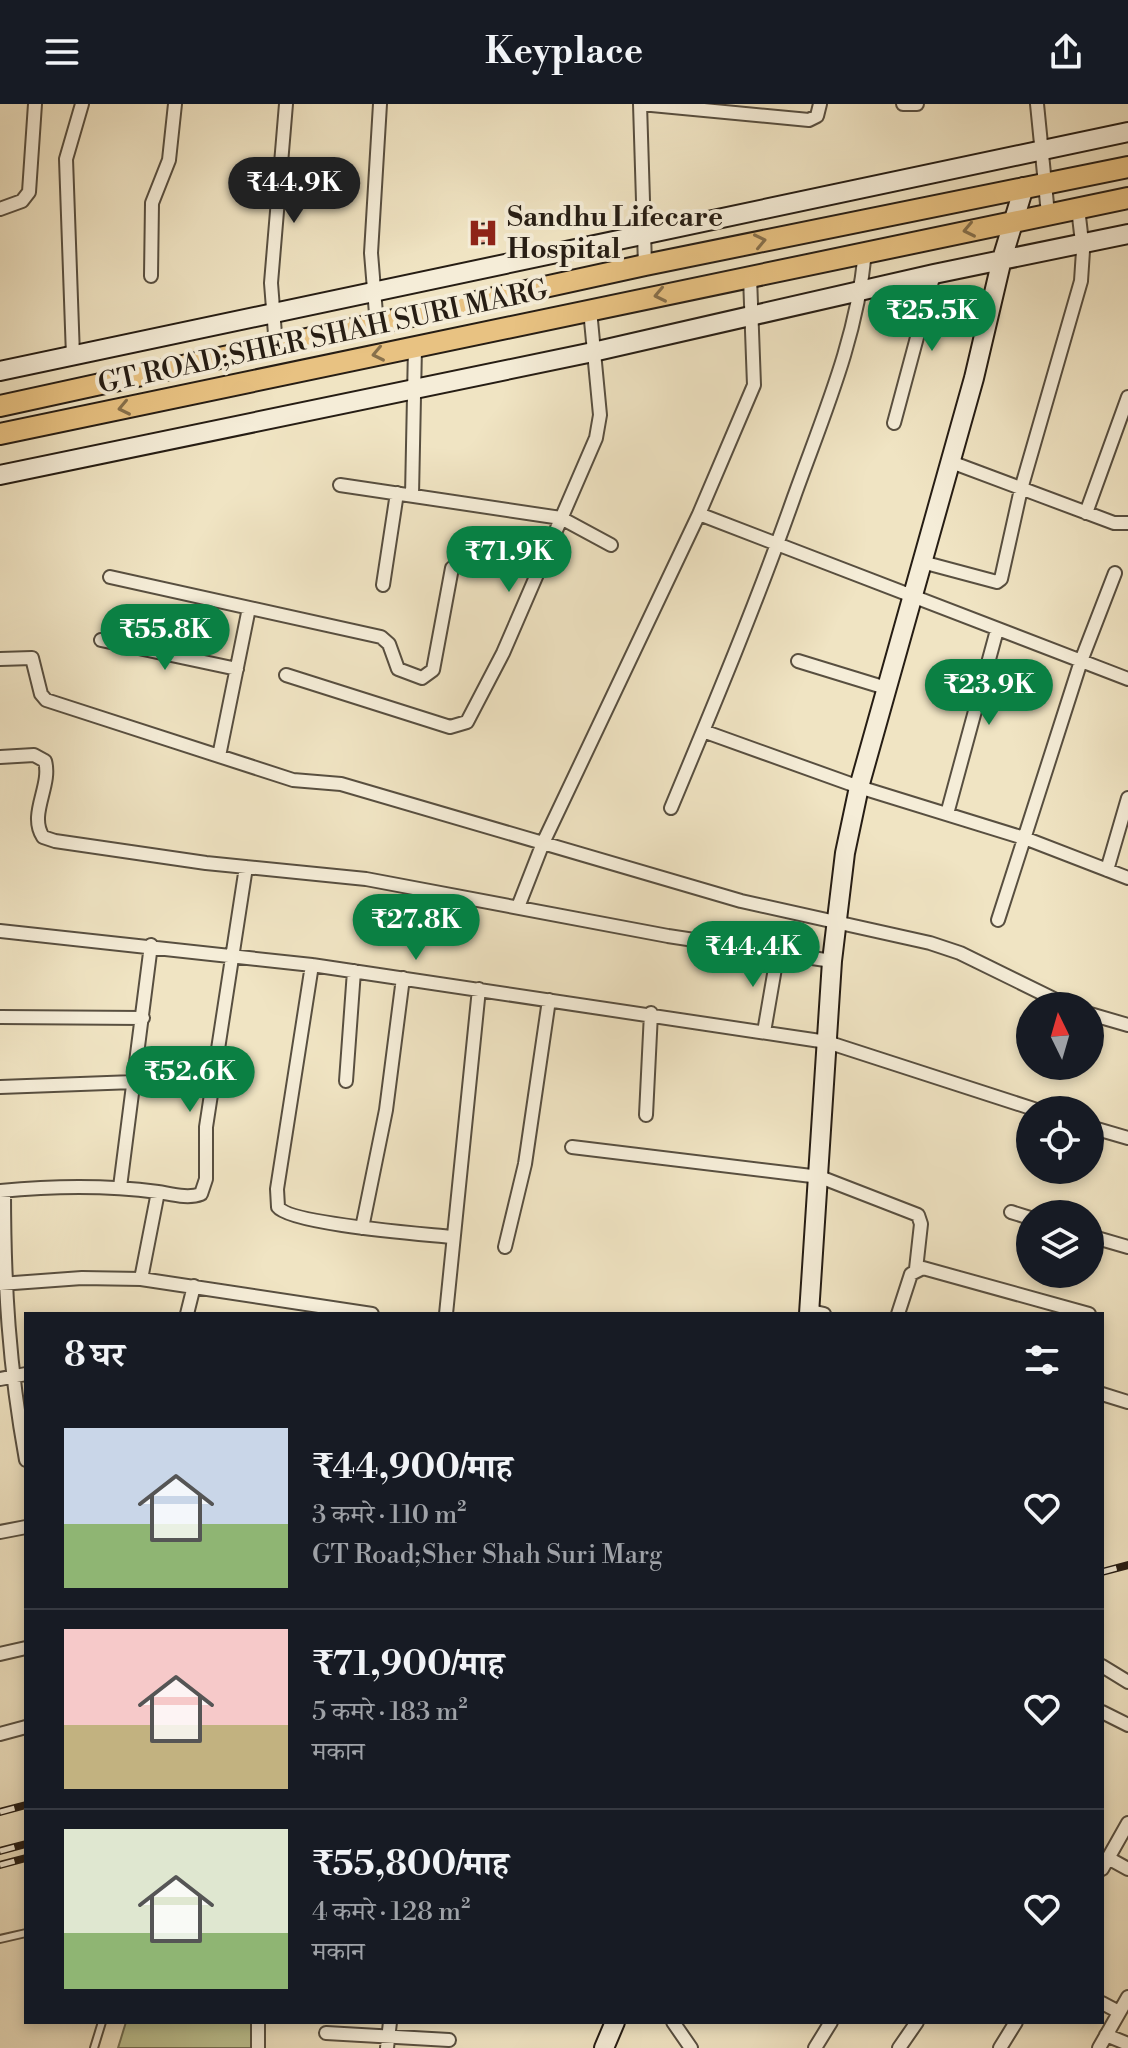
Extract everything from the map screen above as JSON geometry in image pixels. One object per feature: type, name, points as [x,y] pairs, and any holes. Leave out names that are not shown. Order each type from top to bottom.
[{"type":"main road","points":[[0,371],[1128,132]]},
{"type":"main road","name":"GT ROAD;SHER SHAH SURI MARG","points":[[0,406],[645,265],[1128,167]]},
{"type":"main road","points":[[815,1312],[832,961],[845,853],[859,787],[951,462],[1012,222],[1034,185]]},
{"type":"main road","name":"GT ROAD;SHER SHAH SURI MARG","points":[[0,434],[1048,214],[1125,203]]},
{"type":"main road","points":[[0,475],[593,352],[1002,259],[1128,234]]},
{"type":"main road","points":[[604,2048],[614,2024]]},
{"type":"street","points":[[0,209],[22,201],[29,192],[35,104]]},
{"type":"street","points":[[73,356],[66,159],[82,104]]},
{"type":"street","points":[[151,276],[152,203],[169,160],[175,104]]},
{"type":"street","points":[[276,347],[271,283],[286,104]]},
{"type":"street","points":[[377,326],[371,253],[380,104]]},
{"type":"street","points":[[645,265],[640,104],[809,120],[817,116],[820,104]]},
{"type":"street","points":[[903,104],[917,104]]},
{"type":"street","points":[[1037,104],[1041,151],[1034,185],[1048,214]]},
{"type":"street","points":[[922,562],[979,580],[997,582],[1001,579],[1021,489],[1081,281],[1082,242],[1078,208]]},
{"type":"street","points":[[671,808],[778,547],[827,413],[862,290],[865,252]]},
{"type":"street","points":[[894,423],[934,274]]},
{"type":"street","points":[[518,907],[543,843],[699,514],[754,385],[750,277]]},
{"type":"street","points":[[286,675],[450,727],[464,725],[503,653],[599,425],[590,310]]},
{"type":"street","points":[[412,495],[415,347]]},
{"type":"street","points":[[1086,513],[1128,397]]},
{"type":"street","points":[[951,462],[1086,513],[1122,525],[1128,523]]},
{"type":"street","points":[[340,485],[561,518],[611,545]]},
{"type":"street","points":[[383,585],[397,493]]},
{"type":"street","points":[[699,514],[778,547],[913,595],[1128,679]]},
{"type":"street","points":[[110,577],[381,637],[389,644],[398,669],[427,678],[433,670],[442,634],[452,568]]},
{"type":"street","points":[[998,920],[1027,839],[1081,661],[1115,573]]},
{"type":"street","points":[[219,756],[249,608]]},
{"type":"street","points":[[947,814],[997,630]]},
{"type":"street","points":[[101,640],[237,669]]},
{"type":"street","points":[[0,659],[32,658],[41,694],[46,700],[293,780],[341,784],[741,901],[837,924],[884,931],[960,953],[1039,992]]},
{"type":"street","points":[[798,661],[886,688]]},
{"type":"street","points":[[703,731],[859,787],[1027,839],[1128,878]]},
{"type":"street","points":[[0,757],[34,755],[45,761],[47,780],[37,818],[43,837],[81,846],[366,879],[668,936],[832,961]]},
{"type":"street","points":[[1107,870],[1128,798]]},
{"type":"street","points":[[24,1452],[5,1378],[2,1191],[120,1187],[196,1196],[204,1189],[206,1127],[246,867]]},
{"type":"street","points":[[0,931],[151,945],[312,965],[651,1013],[827,1042],[1016,1103]]},
{"type":"street","points":[[120,1187],[151,945]]},
{"type":"street","points":[[764,1032],[778,951]]},
{"type":"street","points":[[312,965],[276,1200],[281,1212],[362,1228],[451,1237]]},
{"type":"street","points":[[346,1081],[354,971]]},
{"type":"street","points":[[362,1228],[386,1110],[403,978]]},
{"type":"street","points":[[446,1312],[451,1237],[479,989]]},
{"type":"street","points":[[505,1247],[525,1164],[549,1000]]},
{"type":"street","points":[[646,1115],[651,1013]]},
{"type":"street","points":[[0,1017],[143,1018]]},
{"type":"street","points":[[1104,1018],[1128,1025]]},
{"type":"street","points":[[0,1087],[134,1082]]},
{"type":"street","points":[[1104,1131],[1128,1138]]},
{"type":"street","points":[[572,1147],[820,1177],[918,1215],[921,1224],[916,1269],[899,1312]]},
{"type":"street","points":[[141,1279],[158,1192]]},
{"type":"street","points":[[1011,1212],[1016,1214]]},
{"type":"street","points":[[1104,1240],[1128,1247]]},
{"type":"street","points":[[916,1269],[1081,1312]]},
{"type":"street","points":[[2,1284],[96,1277],[141,1279],[353,1312]]},
{"type":"street","points":[[188,1312],[194,1286]]},
{"type":"street","points":[[1104,1395],[1128,1402]]},
{"type":"street","points":[[0,1532],[24,1527]]},
{"type":"street","points":[[0,1654],[24,1648]]},
{"type":"street","points":[[1104,1667],[1128,1682]]},
{"type":"street","points":[[1104,1713],[1128,1725]]},
{"type":"street","points":[[0,1734],[24,1728]]},
{"type":"street","points":[[1128,1823],[1105,1864],[1128,1869]]},
{"type":"street","points":[[1099,2048],[1128,1997]]},
{"type":"street","points":[[1104,2004],[1119,2012]]},
{"type":"street","points":[[258,2024],[258,2048]]},
{"type":"street","points":[[674,2024],[691,2048]]},
{"type":"street","points":[[815,2048],[830,2024]]},
{"type":"street","points":[[899,2048],[916,2024]]},
{"type":"street","points":[[1000,2048],[1015,2024]]},
{"type":"street","points":[[326,2033],[449,2040]]},
{"type":"street","points":[[1106,2035],[1128,2044]]},
{"type":"lane","points":[[0,1939],[24,1933]]},
{"type":"lane","points":[[94,2048],[101,2024]]},
{"type":"green space","points":[[125,2024],[257,2024],[256,2048],[118,2048]]},
{"type":"building","points":[[496,223],[497,242],[476,244],[475,224]]},
{"type":"railway","points":[[1104,1571],[1128,1565]]},
{"type":"railway","points":[[0,1812],[24,1806]]},
{"type":"railway","points":[[0,1851],[24,1845]]},
{"type":"railway","points":[[0,1865],[24,1859]]},
{"type":"place","name":"Sandhu Lifecare Hospital","points":[[483,233]]}]
